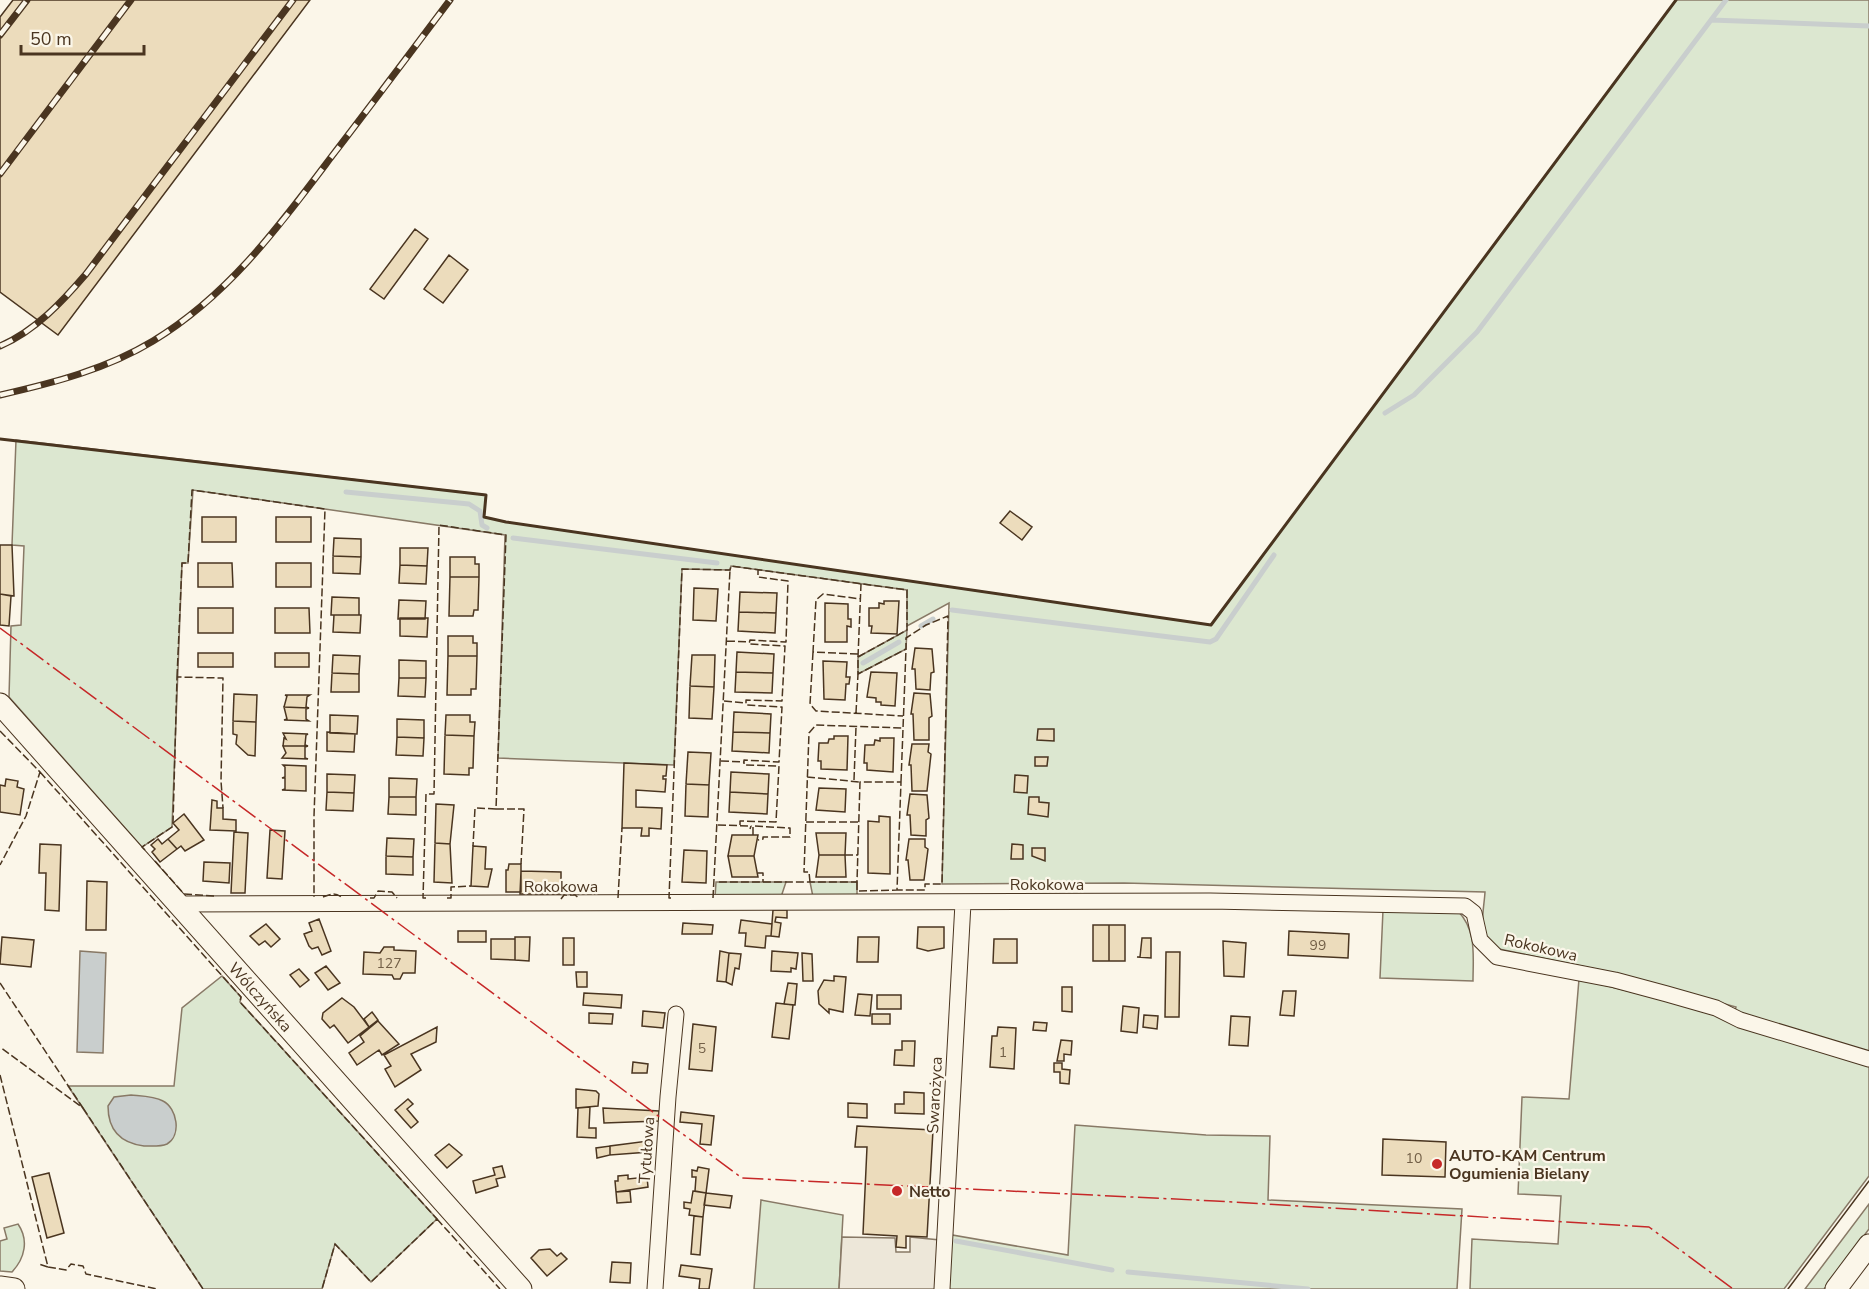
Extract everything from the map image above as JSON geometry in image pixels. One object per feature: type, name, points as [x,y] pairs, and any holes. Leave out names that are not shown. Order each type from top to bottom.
[{"type":"street","name":"Wólczyńska","points":[[0,704],[522,1289]]},
{"type":"street","name":"Rokokowa","points":[[179,904],[1210,901],[1466,906],[1474,913],[1480,940],[1497,957],[1667,994],[1716,1008],[1740,1020],[1869,1059]]},
{"type":"street","name":"Swarożyca","points":[[942,1289],[963,903]]},
{"type":"street","name":"Tytułowa","points":[[655,1289],[676,1014]]},
{"type":"street","points":[[1836,1289],[1869,1245]]},
{"type":"street","points":[[0,1287],[14,1289]]},
{"type":"green space","points":[[1676,0],[1869,0],[1869,1054],[1735,1011],[1736,1007],[1605,971],[1499,949],[1491,944],[1484,932],[1485,892],[1124,883],[942,884],[949,603],[907,626],[907,590],[731,566],[730,570],[682,569],[674,765],[498,758],[505,535],[193,490],[188,563],[182,563],[172,827],[142,847],[9,697],[11,626],[21,625],[24,546],[12,545],[16,440],[486,495],[484,517],[506,522],[1211,625]]},
{"type":"green space","points":[[907,630],[906,649],[858,674],[858,657]]},
{"type":"green space","points":[[716,882],[786,882],[781,897],[715,898]]},
{"type":"green space","points":[[810,882],[857,882],[857,897],[813,897]]},
{"type":"green space","points":[[1383,910],[1458,911],[1468,927],[1473,944],[1473,981],[1380,978]]},
{"type":"green space","points":[[222,976],[241,997],[240,1002],[437,1219],[371,1282],[335,1244],[322,1289],[203,1289],[68,1086],[174,1086],[182,1008]]},
{"type":"green space","points":[[1579,979],[1726,1015],[1869,1064],[1869,1176],[1784,1289],[1470,1289],[1472,1239],[1558,1244],[1561,1196],[1518,1194],[1522,1097],[1569,1099]]},
{"type":"green space","points":[[1075,1125],[1206,1135],[1270,1136],[1268,1200],[1462,1209],[1457,1289],[948,1289],[952,1235],[1068,1255]]},
{"type":"green space","points":[[761,1200],[843,1215],[839,1289],[754,1289]]},
{"type":"green space","points":[[1869,1204],[1869,1229],[1824,1289],[1805,1289]]},
{"type":"green space","points":[[18,1224],[24,1236],[23,1255],[12,1272],[0,1271],[0,1241],[7,1239],[4,1228]]},
{"type":"shaded area","points":[[80,951],[106,953],[103,1053],[77,1052]]},
{"type":"shaded area","points":[[147,1096],[168,1104],[176,1122],[172,1140],[161,1146],[144,1146],[128,1142],[117,1134],[110,1122],[108,1106],[114,1097]]},
{"type":"shaded area","points":[[842,1237],[895,1238],[896,1252],[910,1252],[910,1237],[940,1240],[936,1289],[839,1289]]},
{"type":"building","points":[[13,0],[310,0],[58,335],[0,292],[0,17]]},
{"type":"building","points":[[415,229],[428,239],[384,299],[370,289]]},
{"type":"building","points":[[449,255],[468,270],[443,303],[424,289]]},
{"type":"building","points":[[1010,511],[1032,527],[1022,540],[1000,523]]},
{"type":"building","points":[[202,517],[236,517],[236,542],[202,542]]},
{"type":"building","points":[[276,517],[311,517],[311,542],[276,542]]},
{"type":"building","points":[[334,538],[361,539],[361,557],[333,556]]},
{"type":"building","points":[[0,545],[12,545],[14,596],[0,594]]},
{"type":"building","points":[[400,548],[428,548],[427,566],[400,565]]},
{"type":"building","points":[[333,556],[361,557],[360,574],[333,573]]},
{"type":"building","points":[[450,557],[475,557],[475,564],[479,564],[479,577],[450,577]]},
{"type":"building","points":[[198,563],[232,563],[233,587],[198,587]]},
{"type":"building","points":[[276,563],[311,563],[311,587],[276,587]]},
{"type":"building","points":[[400,565],[427,566],[426,584],[399,583]]},
{"type":"building","points":[[450,577],[479,577],[478,610],[474,610],[473,616],[449,616]]},
{"type":"building","points":[[694,588],[718,589],[716,621],[693,620]]},
{"type":"building","points":[[740,592],[777,593],[776,613],[739,612]]},
{"type":"building","points":[[0,594],[11,596],[9,626],[0,625]]},
{"type":"building","points":[[332,597],[359,598],[359,615],[331,615]]},
{"type":"building","points":[[399,600],[426,601],[425,619],[398,619]]},
{"type":"building","points":[[884,601],[899,601],[897,634],[871,633],[869,608],[879,608],[879,603],[884,604]]},
{"type":"building","points":[[825,603],[848,604],[848,619],[851,619],[851,627],[847,626],[847,642],[825,642]]},
{"type":"building","points":[[198,608],[233,608],[233,633],[198,633]]},
{"type":"building","points":[[275,608],[309,608],[310,633],[275,633]]},
{"type":"building","points":[[739,612],[776,613],[775,633],[738,631]]},
{"type":"building","points":[[334,615],[361,615],[360,633],[333,632]]},
{"type":"building","points":[[400,618],[428,618],[427,637],[400,636]]},
{"type":"building","points":[[448,636],[473,636],[473,643],[477,643],[477,656],[448,656]]},
{"type":"building","points":[[915,648],[932,649],[934,672],[931,673],[930,690],[916,689],[915,669],[912,669]]},
{"type":"building","points":[[737,652],[774,654],[773,673],[736,672]]},
{"type":"building","points":[[198,653],[233,653],[233,667],[198,667]]},
{"type":"building","points":[[275,653],[309,653],[309,667],[275,667]]},
{"type":"building","points":[[333,655],[360,656],[359,674],[332,673]]},
{"type":"building","points":[[692,655],[715,655],[714,687],[690,686]]},
{"type":"building","points":[[448,656],[477,656],[476,689],[471,689],[471,695],[447,695]]},
{"type":"building","points":[[399,660],[426,661],[426,678],[399,678]]},
{"type":"building","points":[[823,661],[847,662],[846,677],[850,677],[849,684],[846,684],[845,700],[824,699]]},
{"type":"building","points":[[736,672],[773,673],[772,693],[735,692]]},
{"type":"building","points":[[871,672],[897,673],[895,706],[881,705],[881,702],[876,702],[876,698],[867,697]]},
{"type":"building","points":[[332,673],[359,674],[359,692],[331,692]]},
{"type":"building","points":[[399,678],[426,678],[425,697],[398,696]]},
{"type":"building","points":[[690,686],[714,687],[712,719],[689,718]]},
{"type":"building","points":[[914,693],[930,694],[932,716],[929,718],[929,740],[914,740],[913,714],[911,714]]},
{"type":"building","points":[[234,694],[257,695],[256,722],[233,721]]},
{"type":"building","points":[[285,695],[310,695],[307,697],[306,707],[309,708],[284,707],[287,696]]},
{"type":"building","points":[[284,707],[309,708],[306,709],[306,719],[309,721],[284,720],[287,719]]},
{"type":"building","points":[[734,712],[771,714],[770,733],[733,732]]},
{"type":"building","points":[[330,715],[358,716],[357,734],[330,733]]},
{"type":"building","points":[[446,715],[470,715],[470,722],[475,722],[474,736],[445,735]]},
{"type":"building","points":[[397,719],[424,720],[424,738],[397,737]]},
{"type":"building","points":[[233,721],[256,722],[255,756],[248,755],[236,744],[237,735],[233,734]]},
{"type":"building","points":[[1038,729],[1054,729],[1054,741],[1037,740]]},
{"type":"building","points":[[327,732],[355,734],[354,752],[327,751]]},
{"type":"building","points":[[733,732],[770,733],[769,753],[732,751]]},
{"type":"building","points":[[283,733],[308,734],[305,745],[308,746],[283,746],[284,738],[286,739]]},
{"type":"building","points":[[445,735],[474,736],[473,768],[469,768],[469,775],[444,774]]},
{"type":"building","points":[[834,736],[848,736],[847,770],[821,769],[821,761],[818,761],[819,743],[828,743],[829,739],[834,739]]},
{"type":"building","points":[[397,737],[424,738],[423,756],[396,755]]},
{"type":"building","points":[[880,738],[894,738],[893,772],[867,770],[867,763],[864,763],[865,745],[874,745],[875,740],[880,741]]},
{"type":"building","points":[[912,744],[929,744],[928,752],[931,754],[927,791],[912,791],[911,765],[909,765]]},
{"type":"building","points":[[283,746],[308,746],[305,747],[305,758],[308,759],[282,758],[286,753]]},
{"type":"building","points":[[688,752],[711,753],[709,785],[686,784]]},
{"type":"building","points":[[1035,757],[1048,757],[1047,766],[1035,766]]},
{"type":"building","points":[[624,763],[667,765],[666,776],[663,776],[663,779],[666,779],[665,792],[636,790],[636,807],[662,808],[661,829],[649,828],[649,836],[641,836],[642,828],[622,828]]},
{"type":"building","points":[[283,765],[306,766],[306,791],[282,790],[285,789],[285,778],[282,778],[285,777]]},
{"type":"building","points":[[731,772],[769,774],[768,794],[730,792]]},
{"type":"building","points":[[327,774],[355,775],[354,793],[327,792]]},
{"type":"building","points":[[1015,775],[1028,776],[1027,793],[1014,792]]},
{"type":"building","points":[[389,778],[417,779],[416,797],[389,797]]},
{"type":"building","points":[[6,779],[18,781],[17,787],[24,789],[20,815],[0,812],[0,785],[5,786]]},
{"type":"building","points":[[686,784],[709,785],[708,817],[685,816]]},
{"type":"building","points":[[819,788],[846,789],[845,812],[816,810]]},
{"type":"building","points":[[327,792],[354,793],[353,811],[326,810]]},
{"type":"building","points":[[730,792],[768,794],[767,814],[729,812]]},
{"type":"building","points":[[910,794],[927,795],[929,818],[926,820],[926,836],[911,835],[910,815],[907,815]]},
{"type":"building","points":[[389,797],[416,797],[416,815],[388,814]]},
{"type":"building","points":[[1029,797],[1039,797],[1039,802],[1049,803],[1048,817],[1028,814]]},
{"type":"building","points":[[212,800],[217,801],[217,808],[223,808],[223,819],[236,820],[236,831],[210,830]]},
{"type":"building","points":[[436,804],[454,805],[450,844],[435,843]]},
{"type":"building","points":[[184,814],[204,840],[185,851],[181,846],[177,849],[168,839],[179,830],[173,823]]},
{"type":"building","points":[[879,816],[890,817],[890,874],[868,873],[868,821],[879,822]]},
{"type":"building","points":[[270,830],[285,831],[282,879],[267,878]]},
{"type":"building","points":[[234,832],[248,833],[245,893],[231,893]]},
{"type":"building","points":[[816,833],[846,833],[845,855],[819,855]]},
{"type":"building","points":[[732,835],[758,835],[754,856],[728,856]]},
{"type":"building","points":[[387,838],[414,839],[413,857],[386,856]]},
{"type":"building","points":[[158,839],[162,844],[168,839],[177,849],[160,862],[152,852],[155,849],[151,845]]},
{"type":"building","points":[[909,839],[925,839],[925,847],[928,849],[924,880],[910,880],[908,860],[906,860]]},
{"type":"building","points":[[435,843],[450,844],[452,883],[434,882]]},
{"type":"building","points":[[40,844],[61,845],[59,911],[45,910],[46,873],[39,873]]},
{"type":"building","points":[[1012,844],[1023,845],[1023,859],[1011,859]]},
{"type":"building","points":[[473,846],[486,847],[485,869],[492,869],[488,887],[471,886]]},
{"type":"building","points":[[1032,848],[1045,848],[1045,861],[1032,856]]},
{"type":"building","points":[[684,850],[707,851],[706,883],[682,882]]},
{"type":"building","points":[[819,855],[845,855],[846,877],[816,877]]},
{"type":"building","points":[[386,856],[413,857],[413,875],[386,874]]},
{"type":"building","points":[[728,856],[754,856],[758,877],[732,877]]},
{"type":"building","points":[[204,862],[230,863],[229,883],[203,881]]},
{"type":"building","points":[[509,864],[521,864],[521,892],[506,892],[506,870]]},
{"type":"building","points":[[521,871],[561,872],[561,894],[520,894]]},
{"type":"building","points":[[87,881],[107,882],[106,930],[86,930]]},
{"type":"building","points":[[773,910],[787,910],[787,918],[776,917],[775,922],[781,923],[779,937],[771,936]]},
{"type":"building","points":[[319,919],[331,951],[322,955],[318,947],[312,949],[309,946],[304,934],[312,931],[309,923]]},
{"type":"building","points":[[741,920],[772,924],[771,936],[766,936],[765,948],[745,946],[746,933],[739,933]]},
{"type":"building","points":[[683,923],[713,925],[712,934],[682,934]]},
{"type":"building","points":[[266,924],[280,939],[271,947],[265,941],[259,945],[250,936]]},
{"type":"building","points":[[1093,925],[1109,925],[1109,961],[1093,961]]},
{"type":"building","points":[[1109,925],[1125,925],[1125,961],[1109,961]]},
{"type":"building","points":[[918,927],[944,927],[944,948],[928,951],[917,948]]},
{"type":"building","points":[[458,931],[486,931],[486,942],[458,942]]},
{"type":"building","points":[[1289,931],[1349,934],[1348,958],[1288,955]]},
{"type":"building","points":[[2,937],[34,940],[31,967],[0,964]]},
{"type":"building","points":[[515,937],[530,937],[529,961],[515,960]]},
{"type":"building","points":[[858,937],[879,937],[878,962],[857,962]]},
{"type":"building","points":[[563,938],[574,938],[574,965],[563,965]]},
{"type":"building","points":[[1142,938],[1151,938],[1151,958],[1137,957],[1140,957]]},
{"type":"building","points":[[491,939],[515,939],[515,960],[491,959]]},
{"type":"building","points":[[994,939],[1017,939],[1017,963],[993,963]]},
{"type":"building","points":[[1223,941],[1246,943],[1244,977],[1224,976]]},
{"type":"building","points":[[384,947],[416,951],[415,973],[403,973],[400,979],[394,979],[392,975],[363,974],[364,952],[380,953]]},
{"type":"building","points":[[720,951],[729,953],[726,982],[717,981]]},
{"type":"building","points":[[772,951],[798,953],[796,969],[791,968],[791,972],[771,971]]},
{"type":"building","points":[[1166,952],[1180,952],[1179,1017],[1165,1017]]},
{"type":"building","points":[[729,953],[741,954],[739,969],[735,968],[732,985],[726,982]]},
{"type":"building","points":[[802,953],[812,954],[813,981],[803,981]]},
{"type":"building","points":[[326,966],[340,983],[328,990],[315,973]]},
{"type":"building","points":[[299,969],[309,980],[300,987],[290,975]]},
{"type":"building","points":[[576,972],[587,972],[587,987],[577,987]]},
{"type":"building","points":[[834,976],[846,977],[843,1012],[829,1009],[829,1013],[819,1004],[818,991],[824,980],[834,981]]},
{"type":"building","points":[[788,983],[797,984],[795,1005],[784,1004]]},
{"type":"building","points":[[1062,987],[1072,987],[1072,1012],[1062,1011]]},
{"type":"building","points":[[1283,991],[1296,991],[1294,1016],[1280,1015]]},
{"type":"building","points":[[584,993],[622,995],[621,1008],[583,1005]]},
{"type":"building","points":[[858,994],[872,995],[870,1016],[855,1015]]},
{"type":"building","points":[[877,995],[901,995],[901,1009],[877,1009]]},
{"type":"building","points":[[342,998],[354,1007],[369,1027],[348,1043],[334,1025],[330,1028],[322,1019],[323,1013]]},
{"type":"building","points":[[776,1003],[793,1005],[789,1039],[772,1037]]},
{"type":"building","points":[[1123,1006],[1139,1008],[1137,1033],[1121,1031]]},
{"type":"building","points":[[643,1011],[665,1013],[663,1028],[642,1026]]},
{"type":"building","points":[[372,1012],[378,1020],[369,1027],[364,1019]]},
{"type":"building","points":[[589,1013],[613,1014],[612,1024],[589,1023]]},
{"type":"building","points":[[872,1014],[890,1014],[890,1024],[872,1024]]},
{"type":"building","points":[[1144,1015],[1158,1016],[1157,1029],[1143,1027]]},
{"type":"building","points":[[1231,1016],[1250,1017],[1248,1046],[1229,1045]]},
{"type":"building","points":[[378,1021],[399,1044],[382,1055],[379,1050],[357,1065],[349,1053],[364,1042],[360,1036]]},
{"type":"building","points":[[1034,1022],[1047,1023],[1046,1031],[1033,1030]]},
{"type":"building","points":[[693,1024],[716,1027],[712,1071],[689,1069]]},
{"type":"building","points":[[437,1027],[436,1042],[411,1054],[421,1070],[395,1087],[385,1069],[391,1066],[384,1055]]},
{"type":"building","points":[[998,1027],[1016,1028],[1014,1069],[990,1067],[992,1036],[997,1036]]},
{"type":"building","points":[[1061,1040],[1072,1041],[1071,1055],[1064,1054],[1064,1061],[1057,1061]]},
{"type":"building","points":[[902,1041],[915,1041],[914,1066],[894,1065],[895,1050],[902,1050]]},
{"type":"building","points":[[633,1062],[648,1064],[647,1073],[632,1073]]},
{"type":"building","points":[[1054,1063],[1062,1063],[1062,1069],[1070,1070],[1069,1084],[1060,1083],[1060,1072],[1054,1072]]},
{"type":"building","points":[[576,1089],[596,1091],[599,1094],[598,1106],[576,1108]]},
{"type":"building","points":[[904,1092],[924,1093],[924,1114],[895,1113],[895,1104],[904,1104]]},
{"type":"building","points":[[408,1099],[413,1104],[407,1109],[418,1122],[411,1128],[395,1110]]},
{"type":"building","points":[[848,1103],[867,1104],[867,1118],[848,1117]]},
{"type":"building","points":[[590,1107],[589,1128],[596,1128],[596,1138],[577,1137],[578,1108]]},
{"type":"building","points":[[603,1108],[659,1111],[659,1121],[604,1123]]},
{"type":"building","points":[[681,1112],[714,1116],[711,1145],[700,1144],[702,1124],[680,1122]]},
{"type":"building","name":"Netto","points":[[857,1126],[933,1130],[927,1237],[906,1236],[906,1248],[896,1247],[897,1236],[863,1234],[867,1147],[855,1147]]},
{"type":"building","points":[[1383,1139],[1446,1142],[1445,1177],[1382,1175]]},
{"type":"building","points":[[648,1141],[649,1152],[610,1155],[610,1146]]},
{"type":"building","points":[[449,1144],[462,1155],[447,1168],[435,1155]]},
{"type":"building","points":[[610,1146],[610,1155],[597,1158],[596,1148]]},
{"type":"building","points":[[502,1166],[505,1177],[496,1179],[498,1186],[476,1193],[473,1181],[495,1175],[493,1168]]},
{"type":"building","points":[[698,1167],[709,1169],[706,1193],[695,1191],[696,1177],[692,1177],[692,1170],[697,1171]]},
{"type":"building","points":[[49,1173],[64,1233],[47,1238],[32,1177]]},
{"type":"building","points":[[628,1175],[628,1179],[647,1177],[648,1187],[616,1192],[615,1181],[618,1181],[618,1176]]},
{"type":"building","points":[[630,1191],[631,1202],[617,1203],[616,1192]]},
{"type":"building","points":[[693,1191],[706,1193],[703,1217],[689,1215],[690,1209],[684,1208],[684,1202],[691,1203]]},
{"type":"building","points":[[706,1193],[732,1196],[730,1208],[704,1205]]},
{"type":"building","points":[[694,1216],[703,1217],[700,1255],[691,1254]]},
{"type":"building","points":[[550,1249],[557,1256],[561,1253],[567,1259],[547,1276],[531,1258],[539,1250]]},
{"type":"building","points":[[612,1262],[631,1263],[630,1283],[610,1282]]},
{"type":"building","points":[[681,1265],[712,1269],[709,1289],[699,1289],[700,1279],[679,1276]]},
{"type":"waterway","points":[[1385,413],[1414,395],[1477,332],[1726,0]]},
{"type":"waterway","points":[[1711,20],[1869,26]]},
{"type":"waterway","points":[[346,492],[469,504],[480,511],[482,525],[487,528]]},
{"type":"waterway","points":[[513,538],[717,563]]},
{"type":"waterway","points":[[952,610],[1210,642],[1216,639],[1274,555]]},
{"type":"waterway","points":[[921,626],[933,619]]},
{"type":"waterway","points":[[863,663],[899,642]]},
{"type":"waterway","points":[[956,1241],[1112,1270]]},
{"type":"waterway","points":[[1128,1272],[1308,1289]]},
{"type":"tram line","points":[[1788,1289],[1869,1181]]},
{"type":"railway","points":[[0,35],[27,0]]},
{"type":"railway","points":[[0,174],[131,0]]},
{"type":"railway","points":[[0,346],[36,324],[86,274],[293,0]]},
{"type":"railway","points":[[0,395],[60,380],[117,360],[153,341],[206,302],[273,233],[450,0]]},
{"type":"fence","points":[[177,677],[182,563],[188,563],[192,490],[325,509],[314,816],[314,897]]},
{"type":"fence","points":[[426,898],[423,898],[426,794],[434,794],[439,525],[506,535],[496,809],[475,808],[473,846]]},
{"type":"fence","points":[[671,898],[669,898],[682,569],[730,570],[731,566],[907,590],[907,630],[858,657],[858,674],[906,649],[906,638],[926,625],[948,616],[942,884],[925,884],[925,890],[897,890],[901,782],[860,782],[857,882],[716,882]]},
{"type":"fence","points":[[713,898],[730,570]]},
{"type":"fence","points":[[740,825],[740,821],[776,822],[779,766],[744,765],[744,760],[779,762],[782,707],[746,705],[746,700],[782,701],[785,646],[749,644],[750,640],[786,642],[788,581],[758,577],[758,570]]},
{"type":"fence","points":[[858,657],[861,584]]},
{"type":"fence","points":[[858,654],[813,652],[816,600],[823,594],[861,599]]},
{"type":"fence","points":[[727,641],[750,642]]},
{"type":"fence","points":[[901,782],[906,649]]},
{"type":"fence","points":[[813,652],[810,704],[816,711],[903,716]]},
{"type":"fence","points":[[856,713],[858,674]]},
{"type":"fence","points":[[145,850],[142,847],[172,827],[173,823],[177,677],[223,678],[221,781],[223,808]]},
{"type":"fence","points":[[724,701],[746,703]]},
{"type":"fence","points":[[810,882],[809,872],[804,872],[809,733],[816,725],[903,728]]},
{"type":"fence","points":[[854,780],[856,727]]},
{"type":"fence","points":[[0,731],[40,772],[26,816],[0,865]]},
{"type":"fence","points":[[721,761],[744,762]]},
{"type":"fence","points":[[40,772],[241,997],[240,1002],[437,1219],[371,1282],[335,1244],[322,1289]]},
{"type":"fence","points":[[807,777],[860,782]]},
{"type":"fence","points":[[496,809],[524,809],[521,864]]},
{"type":"fence","points":[[806,822],[858,822]]},
{"type":"fence","points":[[718,825],[751,826],[750,829]]},
{"type":"fence","points":[[753,835],[753,826],[790,828],[790,837],[763,837],[758,840]]},
{"type":"fence","points":[[618,898],[622,828]]},
{"type":"fence","points":[[845,855],[858,855]]},
{"type":"fence","points":[[155,861],[184,894],[215,896]]},
{"type":"fence","points":[[758,873],[763,873],[763,882]]},
{"type":"fence","points":[[857,882],[857,891],[897,890]]},
{"type":"fence","points":[[447,898],[451,898],[451,887],[471,886]]},
{"type":"fence","points":[[370,898],[374,898],[378,891],[392,892],[397,898]]},
{"type":"fence","points":[[323,897],[333,894],[343,898]]},
{"type":"fence","points":[[561,899],[564,895],[575,895],[579,898]]},
{"type":"fence","points":[[0,983],[83,1108],[0,1047]]},
{"type":"fence","points":[[0,1075],[48,1267],[39,1264]]},
{"type":"fence","points":[[83,1108],[203,1289]]},
{"type":"fence","points":[[437,1219],[500,1289]]},
{"type":"fence","points":[[48,1267],[66,1270],[71,1264],[83,1266],[86,1274],[157,1289]]},
{"type":"wall","points":[[0,439],[486,495],[484,517],[506,522],[1211,625],[1676,0]]},
{"type":"power","points":[[0,628],[742,1178],[1215,1201],[1649,1227],[1733,1289]]},
{"type":"place","name":"AUTO-KAM Centrum Ogumienia Bielany","points":[[1437,1164]]},
{"type":"place","name":"Netto","points":[[897,1191]]}]
